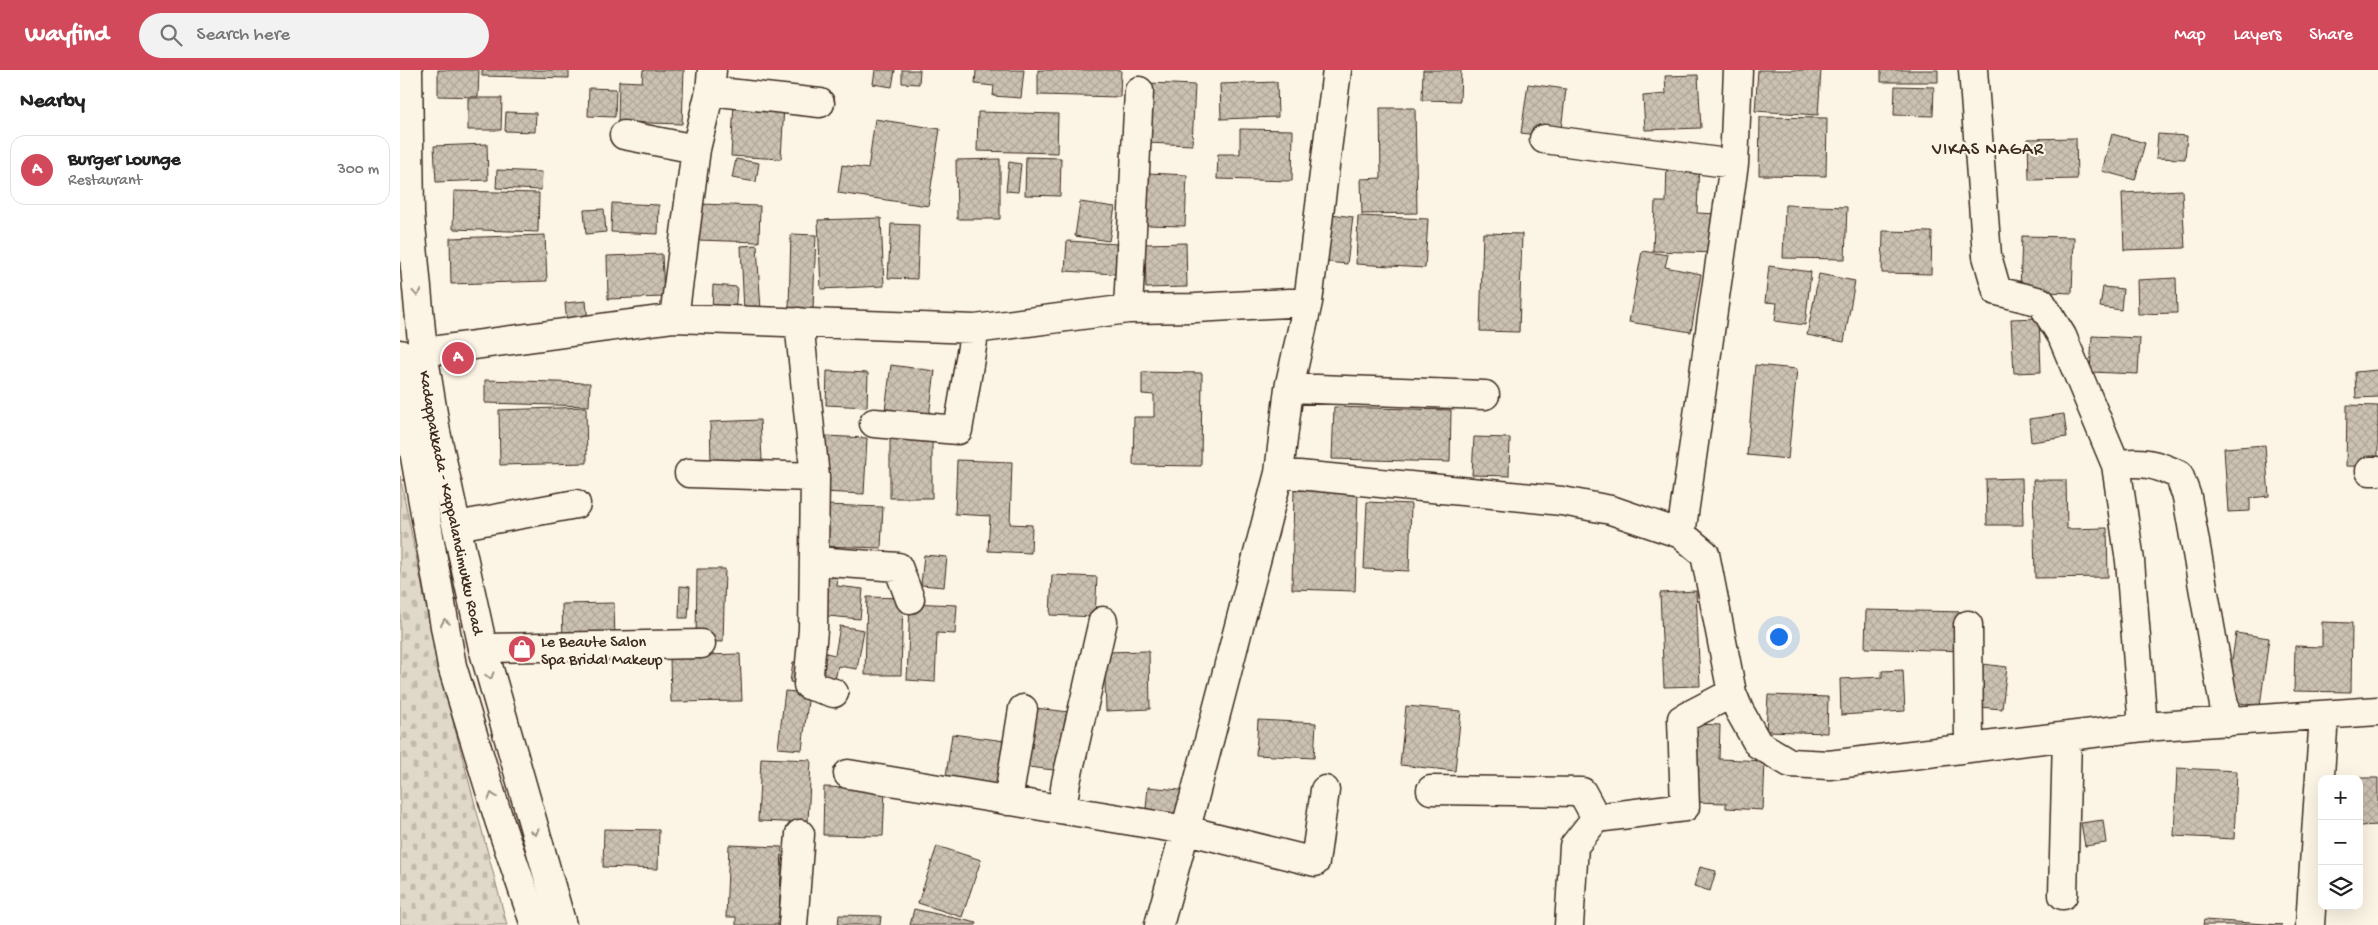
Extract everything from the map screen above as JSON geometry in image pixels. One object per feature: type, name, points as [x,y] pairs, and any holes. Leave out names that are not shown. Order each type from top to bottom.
[{"type":"street","name":"Kadappakkada - Kappalandimukku Road","points":[[408,70],[411,434],[452,666],[499,820],[535,925]]},
{"type":"street","points":[[1159,925],[1186,830],[1278,473],[1289,388],[1308,302],[1336,70]]},
{"type":"street","points":[[1681,534],[1734,164],[1738,70]]},
{"type":"street","points":[[1973,70],[1987,256],[1997,291],[2041,302],[2062,336],[2116,465],[2130,561],[2143,727]]},
{"type":"street","points":[[674,318],[696,150],[711,81],[820,103]]},
{"type":"street","points":[[1128,309],[1139,91]]},
{"type":"street","points":[[624,135],[696,150]]},
{"type":"street","points":[[1544,139],[1734,164]]},
{"type":"street","points":[[411,353],[674,318],[975,328],[1128,309],[1195,308],[1308,302]]},
{"type":"street","points":[[799,322],[816,477],[814,630],[808,685],[834,693]]},
{"type":"street","points":[[874,422],[958,430],[975,328]]},
{"type":"street","name":"Kadappakkada - Kappalandimukku Road","points":[[411,353],[436,432],[482,648],[562,925]]},
{"type":"street","points":[[1289,388],[1485,395]]},
{"type":"street","points":[[2116,465],[2132,461],[2159,465],[2179,475],[2187,497],[2227,722]]},
{"type":"street","points":[[689,473],[816,477]]},
{"type":"street","points":[[1278,473],[1562,501],[1612,510],[1681,534],[1705,554],[1732,693],[1739,710],[1758,744],[1790,763],[1829,765],[2143,727],[2378,711]]},
{"type":"street","points":[[457,526],[576,504]]},
{"type":"street","points":[[815,561],[898,567],[910,599]]},
{"type":"street","points":[[1062,808],[1066,782],[1103,620]]},
{"type":"street","points":[[1968,626],[1969,748]]},
{"type":"street","points":[[482,648],[701,644]]},
{"type":"street","points":[[1569,925],[1574,846],[1596,818],[1685,806],[1682,718],[1732,693]]},
{"type":"street","points":[[1008,801],[1023,709]]},
{"type":"street","points":[[2310,925],[2324,714]]},
{"type":"street","points":[[2063,895],[2067,737]]},
{"type":"street","points":[[848,774],[1186,830],[1315,862],[1324,790]]},
{"type":"street","points":[[1431,790],[1582,792],[1596,818]]},
{"type":"street","points":[[792,925],[800,834]]},
{"type":"green space","points":[[400,476],[437,661],[507,925],[400,925]]},
{"type":"building","points":[[438,70],[479,70],[478,97],[438,96]]},
{"type":"building","points":[[482,70],[569,70],[569,78],[482,76]]},
{"type":"building","points":[[643,70],[684,70],[682,124],[618,122],[619,81],[642,82]]},
{"type":"building","points":[[875,70],[895,70],[892,87],[873,84]]},
{"type":"building","points":[[902,70],[920,70],[919,84],[902,83]]},
{"type":"building","points":[[976,70],[1024,70],[1021,98],[993,96],[994,86],[975,84]]},
{"type":"building","points":[[1038,70],[1121,70],[1120,97],[1038,95]]},
{"type":"building","points":[[1423,70],[1461,70],[1460,101],[1422,100]]},
{"type":"building","points":[[1758,70],[1821,70],[1818,115],[1755,111]]},
{"type":"building","points":[[1881,70],[1938,70],[1938,82],[1881,82]]},
{"type":"building","points":[[1698,75],[1701,128],[1645,130],[1643,96],[1666,94],[1665,76]]},
{"type":"building","points":[[1277,82],[1278,117],[1221,119],[1220,84]]},
{"type":"building","points":[[1149,83],[1195,85],[1192,145],[1146,143]]},
{"type":"building","points":[[1528,84],[1566,89],[1560,138],[1521,133]]},
{"type":"building","points":[[1895,86],[1934,87],[1933,116],[1894,115]]},
{"type":"building","points":[[589,88],[616,89],[615,117],[588,116]]},
{"type":"building","points":[[468,98],[502,98],[501,130],[468,130]]},
{"type":"building","points":[[734,104],[784,106],[781,159],[731,156]]},
{"type":"building","points":[[1380,108],[1415,108],[1417,213],[1362,214],[1361,179],[1381,178]]},
{"type":"building","points":[[506,112],[536,113],[535,132],[505,131]]},
{"type":"building","points":[[978,112],[1058,114],[1057,153],[977,151]]},
{"type":"building","points":[[1760,117],[1827,118],[1826,176],[1759,175]]},
{"type":"building","points":[[875,119],[940,129],[928,206],[838,193],[842,165],[868,169]]},
{"type":"building","points":[[1240,129],[1293,130],[1292,181],[1217,179],[1218,154],[1240,154]]},
{"type":"building","points":[[2112,134],[2145,143],[2135,180],[2102,171]]},
{"type":"building","points":[[2158,134],[2187,136],[2185,159],[2156,158]]},
{"type":"building","points":[[2076,138],[2077,179],[2029,180],[2028,139]]},
{"type":"building","points":[[487,144],[488,180],[436,182],[434,146]]},
{"type":"building","points":[[1026,157],[1061,158],[1060,196],[1025,195]]},
{"type":"building","points":[[736,159],[759,163],[756,182],[732,178]]},
{"type":"building","points":[[1000,159],[1000,219],[957,219],[956,160]]},
{"type":"building","points":[[1667,160],[1699,161],[1697,213],[1719,214],[1717,253],[1653,251],[1655,202],[1666,202]]},
{"type":"building","points":[[1009,162],[1021,164],[1018,192],[1006,191]]},
{"type":"building","points":[[497,170],[542,172],[541,190],[496,188]]},
{"type":"building","points":[[1148,173],[1187,175],[1185,226],[1146,225]]},
{"type":"building","points":[[2182,190],[2185,248],[2124,250],[2122,193]]},
{"type":"building","points":[[454,191],[539,193],[538,232],[453,229]]},
{"type":"building","points":[[1080,202],[1115,207],[1109,241],[1075,236]]},
{"type":"building","points":[[612,203],[659,205],[658,234],[611,232]]},
{"type":"building","points":[[698,204],[760,206],[759,242],[697,240]]},
{"type":"building","points":[[1785,205],[1847,207],[1845,259],[1783,258]]},
{"type":"building","points":[[604,209],[606,232],[586,234],[584,210]]},
{"type":"building","points":[[1331,214],[1353,217],[1347,264],[1326,262]]},
{"type":"building","points":[[1358,216],[1428,219],[1425,268],[1356,264]]},
{"type":"building","points":[[881,218],[884,286],[821,289],[818,220]]},
{"type":"building","points":[[891,224],[919,225],[917,279],[888,278]]},
{"type":"building","points":[[1883,231],[1932,232],[1931,274],[1882,273]]},
{"type":"building","points":[[1483,233],[1522,234],[1519,332],[1480,331]]},
{"type":"building","points":[[791,234],[816,235],[813,309],[789,308]]},
{"type":"building","points":[[545,235],[547,281],[451,284],[450,238]]},
{"type":"building","points":[[2022,236],[2074,237],[2072,293],[2020,291]]},
{"type":"building","points":[[1067,241],[1117,244],[1115,274],[1065,271]]},
{"type":"building","points":[[1186,243],[1187,287],[1146,288],[1145,244]]},
{"type":"building","points":[[757,245],[761,311],[744,312],[741,246]]},
{"type":"building","points":[[1642,251],[1668,255],[1665,267],[1701,274],[1691,332],[1629,322]]},
{"type":"building","points":[[662,254],[664,297],[608,299],[607,256]]},
{"type":"building","points":[[1769,266],[1811,272],[1805,325],[1775,321],[1777,303],[1765,302]]},
{"type":"building","points":[[1819,274],[1855,281],[1844,342],[1807,335]]},
{"type":"building","points":[[2176,278],[2177,313],[2138,314],[2137,280]]},
{"type":"building","points":[[713,285],[737,287],[735,314],[712,313]]},
{"type":"building","points":[[2103,287],[2123,289],[2121,310],[2100,307]]},
{"type":"building","points":[[586,301],[588,322],[567,324],[565,303]]},
{"type":"building","points":[[2039,318],[2041,372],[2014,373],[2011,319]]},
{"type":"building","points":[[2092,336],[2140,338],[2138,374],[2090,372]]},
{"type":"building","points":[[891,365],[935,371],[928,424],[884,418]]},
{"type":"building","points":[[1755,365],[1797,369],[1788,459],[1747,455]]},
{"type":"building","points":[[2378,370],[2378,397],[2356,398],[2355,372]]},
{"type":"building","points":[[827,371],[868,373],[867,407],[826,405]]},
{"type":"building","points":[[1142,372],[1202,373],[1201,466],[1133,465],[1134,417],[1154,417],[1154,395],[1142,394]]},
{"type":"building","points":[[485,380],[590,383],[589,406],[485,403]]},
{"type":"building","points":[[2347,405],[2378,406],[2378,467],[2346,466]]},
{"type":"building","points":[[586,407],[587,463],[500,465],[499,410]]},
{"type":"building","points":[[1334,407],[1451,410],[1450,462],[1332,459]]},
{"type":"building","points":[[2064,414],[2067,437],[2031,442],[2029,419]]},
{"type":"building","points":[[760,420],[762,460],[711,462],[710,422]]},
{"type":"building","points":[[826,436],[867,438],[864,494],[822,492]]},
{"type":"building","points":[[1474,437],[1510,438],[1509,476],[1472,475]]},
{"type":"building","points":[[890,439],[932,439],[932,498],[890,498]]},
{"type":"building","points":[[2265,445],[2269,496],[2250,498],[2250,511],[2228,512],[2224,448]]},
{"type":"building","points":[[957,460],[1012,462],[1010,524],[1032,525],[1031,553],[988,551],[990,516],[955,514]]},
{"type":"building","points":[[2022,478],[2023,525],[1987,525],[1986,479]]},
{"type":"building","points":[[2033,480],[2066,480],[2067,529],[2107,528],[2108,577],[2035,578]]},
{"type":"building","points":[[1294,490],[1358,492],[1355,591],[1292,589]]},
{"type":"building","points":[[1367,502],[1411,504],[1409,571],[1364,569]]},
{"type":"building","points":[[824,505],[883,507],[881,548],[823,546]]},
{"type":"building","points":[[924,555],[947,557],[944,587],[921,585]]},
{"type":"building","points":[[822,564],[839,566],[837,586],[863,589],[860,619],[817,615]]},
{"type":"building","points":[[697,569],[725,569],[723,642],[696,641]]},
{"type":"building","points":[[1052,575],[1097,577],[1095,617],[1050,615]]},
{"type":"building","points":[[680,586],[690,587],[688,618],[679,618]]},
{"type":"building","points":[[1696,591],[1700,686],[1664,687],[1660,593]]},
{"type":"building","points":[[867,597],[903,598],[901,675],[865,675]]},
{"type":"building","points":[[614,603],[615,639],[563,640],[562,604]]},
{"type":"building","points":[[910,603],[957,605],[955,634],[937,633],[935,682],[907,680]]},
{"type":"building","points":[[1866,610],[1966,612],[1965,651],[1865,648]]},
{"type":"building","points":[[2322,622],[2352,623],[2351,692],[2294,691],[2295,646],[2322,647]]},
{"type":"building","points":[[840,626],[864,630],[857,669],[838,666],[834,685],[812,680],[817,651],[835,655]]},
{"type":"building","points":[[2236,633],[2269,638],[2260,706],[2226,701]]},
{"type":"building","points":[[1149,651],[1150,709],[1106,711],[1104,652]]},
{"type":"building","points":[[740,654],[742,701],[671,702],[670,656]]},
{"type":"building","points":[[793,662],[807,663],[804,684],[790,682]]},
{"type":"building","points":[[1983,664],[2007,667],[2002,709],[1978,707]]},
{"type":"building","points":[[1903,670],[1905,711],[1841,715],[1840,679],[1882,677],[1882,671]]},
{"type":"building","points":[[785,691],[809,693],[802,750],[778,748]]},
{"type":"building","points":[[1768,695],[1828,697],[1827,733],[1766,731]]},
{"type":"building","points":[[1406,706],[1461,711],[1455,771],[1400,765]]},
{"type":"building","points":[[1027,707],[1069,712],[1062,771],[1020,766]]},
{"type":"building","points":[[1258,720],[1316,723],[1314,758],[1256,755]]},
{"type":"building","points":[[1696,724],[1720,725],[1719,759],[1765,761],[1763,810],[1726,808],[1726,803],[1693,802]]},
{"type":"building","points":[[952,734],[1005,741],[998,791],[945,783]]},
{"type":"building","points":[[761,758],[811,760],[808,823],[758,821]]},
{"type":"building","points":[[2177,768],[2237,771],[2234,839],[2174,836]]},
{"type":"building","points":[[2363,778],[2378,778],[2378,825],[2363,826]]},
{"type":"building","points":[[824,787],[885,789],[883,836],[823,835]]},
{"type":"building","points":[[1148,787],[1190,791],[1187,823],[1145,819]]},
{"type":"building","points":[[2103,820],[2106,843],[2085,846],[2081,823]]},
{"type":"building","points":[[604,829],[659,830],[658,869],[603,867]]},
{"type":"building","points":[[729,845],[782,847],[779,925],[736,925],[736,917],[726,917]]},
{"type":"building","points":[[937,846],[981,860],[962,917],[918,903]]},
{"type":"building","points":[[1700,867],[1716,871],[1710,891],[1694,886]]},
{"type":"building","points":[[914,909],[977,923],[976,925],[910,925]]},
{"type":"building","points":[[839,915],[881,916],[880,925],[838,925]]},
{"type":"building","points":[[2204,920],[2282,925],[2203,925]]},
{"type":"place","name":"Burger Lounge","points":[[458,358]]},
{"type":"place","name":"Le Beaute Salon Spa Bridal Makeup","points":[[522,649]]},
{"type":"district","name":"VIKAS NAGAR","points":[[1988,148]]}]
